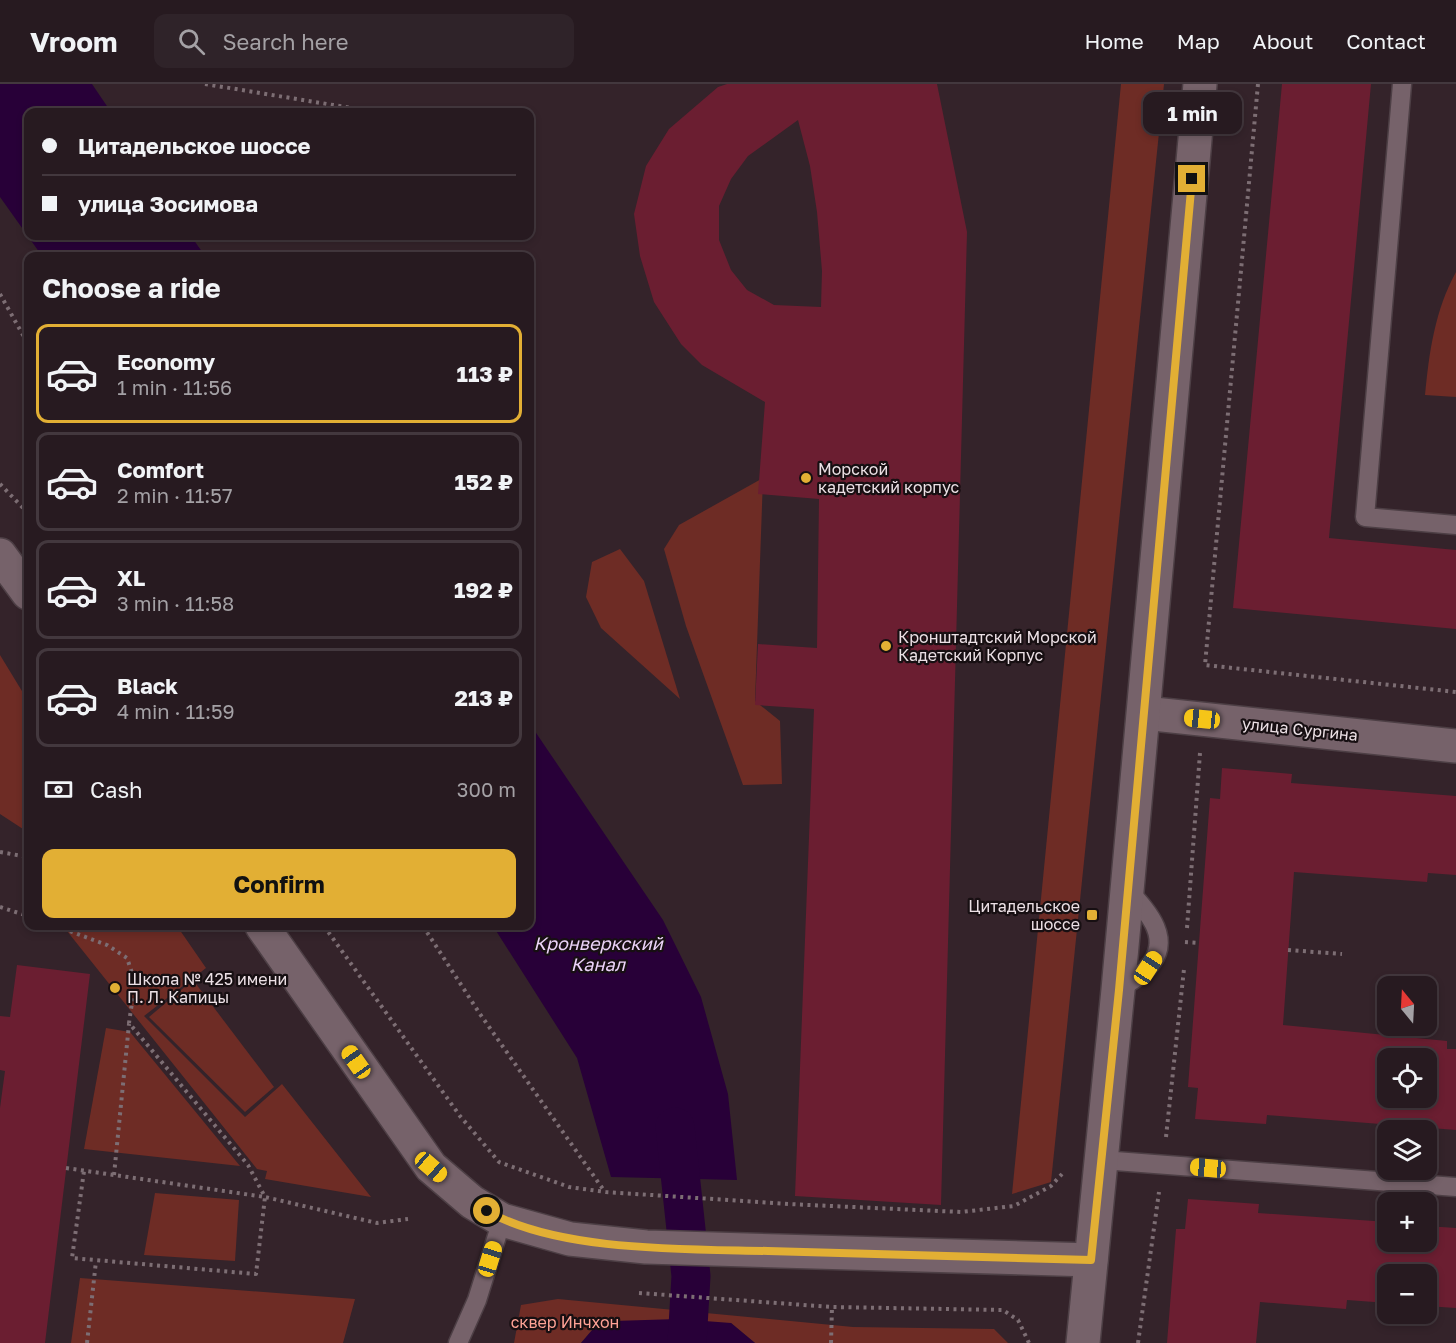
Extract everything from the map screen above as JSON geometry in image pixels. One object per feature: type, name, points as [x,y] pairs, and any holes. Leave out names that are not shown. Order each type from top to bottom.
[{"type":"street","points":[[1090,1336],[1091,1260],[1119,990],[1200,84]]},
{"type":"street","points":[[0,555],[24,588]]},
{"type":"street","name":"улица Сургина","points":[[1144,713],[1456,746]]},
{"type":"street","points":[[265,930],[431,1167],[472,1202],[502,1220],[570,1239],[646,1247],[1091,1260]]},
{"type":"lane","points":[[1402,84],[1365,517],[1456,525]]},
{"type":"lane","points":[[1102,1160],[1456,1187]]},
{"type":"lane","points":[[458,1343],[477,1300],[502,1220]]},
{"type":"path","points":[[205,84],[352,108]]},
{"type":"path","points":[[1258,84],[1205,665],[1456,692]]},
{"type":"path","points":[[0,294],[24,337]]},
{"type":"path","points":[[0,484],[24,509]]},
{"type":"path","points":[[1186,942],[1201,747]]},
{"type":"path","points":[[0,852],[24,856]]},
{"type":"path","points":[[0,907],[24,915]]},
{"type":"path","points":[[67,930],[107,945],[127,958],[135,982],[114,1175]]},
{"type":"path","points":[[327,930],[460,1116],[498,1162],[569,1187],[606,1192],[961,1212],[1014,1206]]},
{"type":"path","points":[[426,930],[480,1014],[606,1192]]},
{"type":"path","points":[[1288,950],[1342,954]]},
{"type":"path","points":[[1138,1343],[1163,1164],[1184,966]]},
{"type":"path","points":[[84,1171],[72,1258],[256,1274],[265,1197],[248,1165],[129,1023]]},
{"type":"path","points":[[66,1168],[265,1197],[377,1222],[408,1219]]},
{"type":"path","points":[[87,1343],[96,1261]]},
{"type":"path","points":[[639,1293],[832,1307],[1003,1310],[1018,1320],[1029,1343]]},
{"type":"path","points":[[831,1343],[832,1307]]},
{"type":"green space","points":[[1121,84],[1164,84],[1051,1182],[1012,1194]]},
{"type":"green space","points":[[1456,272],[1456,397],[1425,395],[1438,316]]},
{"type":"green space","points":[[763,478],[755,701],[780,721],[782,784],[743,785],[686,626],[664,549],[679,525]]},
{"type":"green space","points":[[620,549],[644,581],[680,699],[601,628],[586,597],[592,562]]},
{"type":"green space","points":[[0,655],[24,694],[24,829],[0,814]]},
{"type":"green space","points":[[66,930],[180,930],[206,968],[144,1016],[245,1117],[282,1084],[371,1197],[265,1179],[267,1171],[257,1169]]},
{"type":"green space","points":[[193,980],[274,1087],[245,1112],[149,1017]]},
{"type":"green space","points":[[106,1028],[130,1032],[240,1166],[84,1149]]},
{"type":"green space","points":[[155,1193],[239,1200],[235,1261],[144,1255]]},
{"type":"green space","points":[[80,1278],[355,1299],[343,1343],[71,1343]]},
{"type":"green space","name":"сквер Инчхон","points":[[558,1299],[853,1327],[994,1329],[1008,1343],[755,1343],[731,1323],[593,1329],[581,1343],[514,1343],[521,1305]]},
{"type":"water","points":[[0,84],[92,84],[108,108],[24,108],[24,231],[0,197]]},
{"type":"water","points":[[31,240],[194,240],[202,252],[39,252]]},
{"type":"water","name":"Кронверкский Канал","points":[[534,730],[663,920],[701,997],[728,1094],[737,1180],[611,1177],[577,1058],[496,930],[534,930]]},
{"type":"water","points":[[678,1319],[731,1323],[755,1343],[581,1343],[593,1329],[613,1321]]},
{"type":"building","name":"Кронштадтский Морской Кадетский Корпус","points":[[727,84],[937,84],[967,232],[941,1205],[795,1196],[814,709],[755,705],[758,644],[817,648],[819,499],[758,494],[765,402],[702,365],[681,344],[654,302],[640,256],[634,214],[646,166],[669,129],[718,87]],"holes":[[[798,120],[810,166],[822,271],[821,307],[774,305],[747,290],[731,270],[719,240],[719,206],[731,179],[748,156]]]},
{"type":"building","points":[[1282,84],[1371,84],[1329,538],[1456,550],[1456,629],[1233,608]]},
{"type":"building","points":[[1222,768],[1292,774],[1291,783],[1456,796],[1456,875],[1428,873],[1427,882],[1294,872],[1283,1025],[1377,1034],[1377,1036],[1447,1041],[1447,1049],[1456,1049],[1456,1130],[1437,1128],[1437,1120],[1377,1120],[1377,1124],[1267,1115],[1266,1124],[1195,1119],[1198,1088],[1188,1087],[1210,798],[1220,799]]},
{"type":"building","points":[[17,965],[90,974],[45,1343],[0,1343],[0,1108],[5,1071],[0,1070],[0,1016],[10,1017]]},
{"type":"building","points":[[1188,1199],[1259,1204],[1258,1213],[1377,1221],[1377,1252],[1437,1252],[1437,1227],[1456,1228],[1456,1308],[1437,1307],[1437,1264],[1377,1264],[1377,1302],[1347,1300],[1346,1309],[1260,1302],[1256,1343],[1167,1343],[1176,1229],[1185,1229]]},
{"type":"waterway","points":[[675,1127],[691,1276],[687,1343]]},
{"type":"place","name":"Морской кадетский корпус","points":[[806,478]]},
{"type":"place","name":"Кронштадтский Морской Кадетский Корпус","points":[[886,646]]},
{"type":"place","name":"Цитадельское шоссе","points":[[1092,915]]},
{"type":"place","name":"Школа № 425 имени П. Л. Капицы","points":[[115,988]]},
{"type":"route","points":[[487,1211],[502,1220],[570,1239],[646,1247],[1091,1260],[1119,990],[1192,179]]}]
